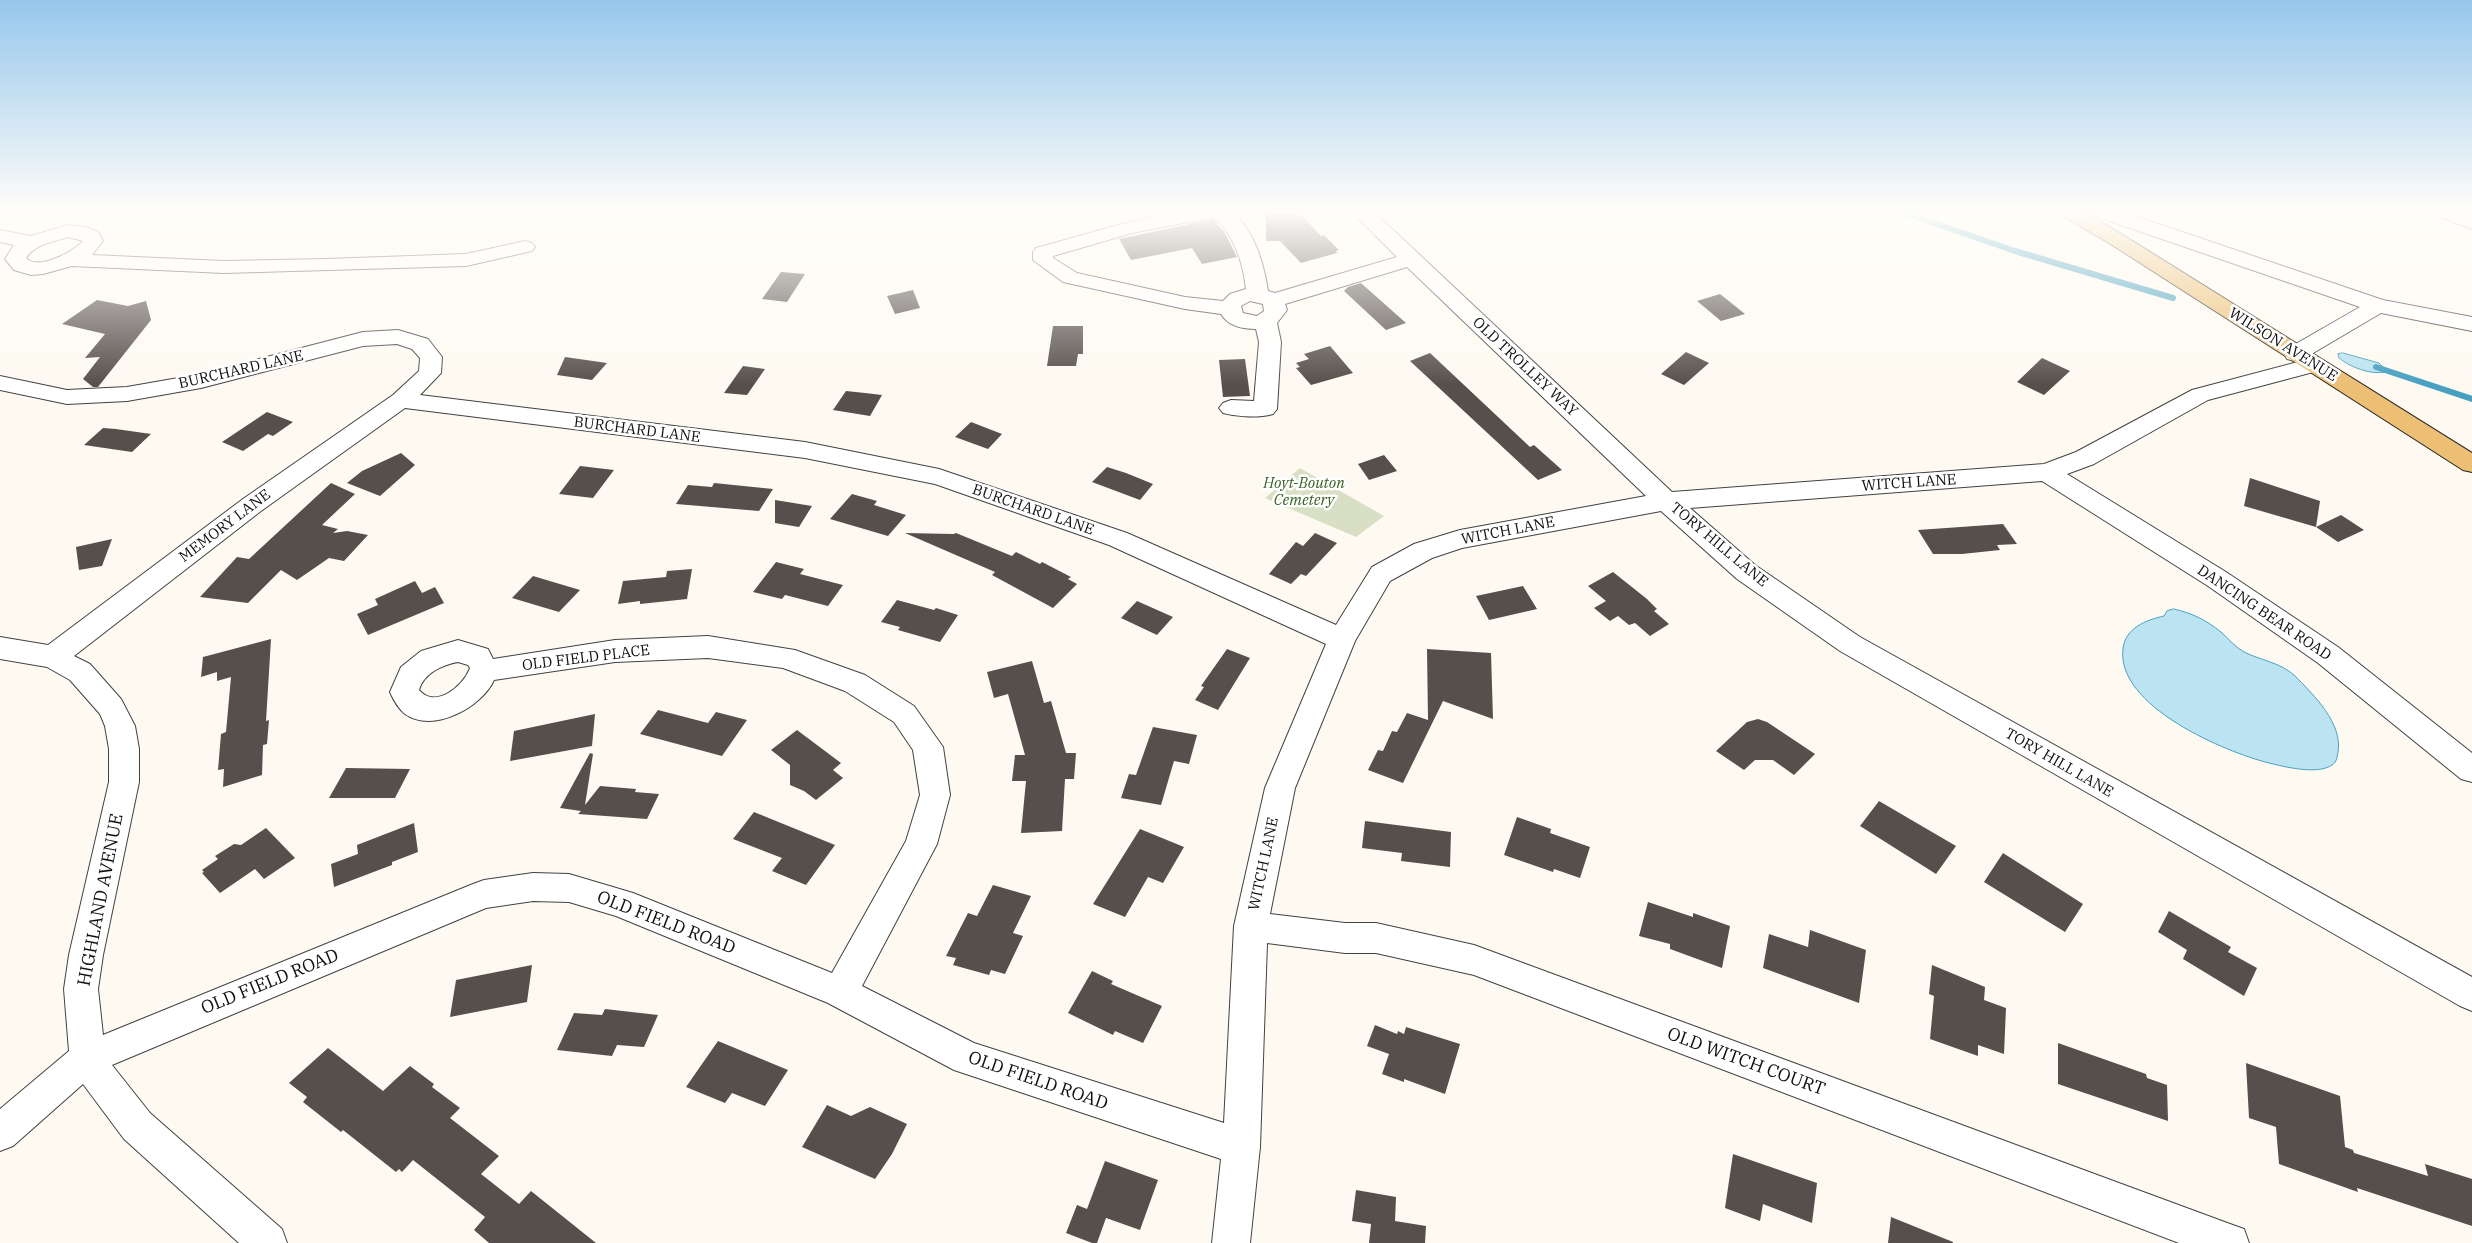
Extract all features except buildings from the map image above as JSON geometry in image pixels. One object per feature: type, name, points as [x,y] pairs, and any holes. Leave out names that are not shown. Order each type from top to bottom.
[{"type":"main road","name":"WILSON AVENUE","points":[[2163,269],[2472,464]]},
{"type":"street","points":[[1057,269],[1070,278],[1185,303],[1229,308],[1230,312],[1238,319],[1248,322],[1265,306],[1380,269]]},
{"type":"street","points":[[1231,408],[1265,409],[1270,342],[1265,306],[1253,269]]},
{"type":"street","name":"OLD TROLLEY WAY","points":[[1422,269],[1666,501]]},
{"type":"street","points":[[2273,269],[2378,306],[2472,324]]},
{"type":"street","name":"WITCH LANE","points":[[1232,1243],[1241,1147],[1250,926],[1280,788],[1342,639],[1381,574],[1424,551],[1460,539],[1666,501],[2046,472],[2086,458],[2200,395],[2304,359],[2378,306]]},
{"type":"street","name":"BURCHARD LANE","points":[[0,383],[67,397],[127,394],[201,381],[363,339],[398,337],[420,344],[431,357],[430,373],[402,400]]},
{"type":"street","name":"BURCHARD LANE","points":[[402,400],[805,450],[939,478],[1118,539],[1342,639]]},
{"type":"street","name":"MEMORY LANE","points":[[53,657],[252,505],[402,400]]},
{"type":"street","name":"DANCING BEAR ROAD","points":[[2046,472],[2217,579],[2328,655],[2472,770]]},
{"type":"street","name":"TORY HILL LANE","points":[[1666,501],[1746,572],[1850,644],[2472,994]]},
{"type":"street","name":"OLD FIELD PLACE","points":[[484,671],[615,651],[708,647],[794,662],[855,683],[904,714],[928,747],[935,795],[921,844],[840,992]]},
{"type":"street","name":"HIGHLAND AVENUE","points":[[0,648],[53,657],[80,672],[111,706],[120,726],[124,749],[124,782],[86,955],[82,989],[87,1058]]},
{"type":"street","name":"OLD FIELD ROAD","points":[[0,1133],[87,1058],[484,894],[533,887],[569,888],[621,903],[840,992],[967,1058],[1241,1147]]},
{"type":"street","name":"OLD WITCH COURT","points":[[1250,926],[1345,938],[1376,938],[1474,960],[2230,1243]]},
{"type":"street","points":[[87,1058],[137,1126],[268,1243]]},
{"type":"green space","name":"Hoyt-Bouton Cemetery","points":[[1300,468],[1384,516],[1356,537],[1265,498]]},
{"type":"water","points":[[2343,353],[2379,363],[2385,372],[2379,373],[2354,367],[2339,358],[2338,354]]},
{"type":"water","points":[[2174,609],[2204,621],[2221,632],[2244,652],[2284,668],[2295,676],[2318,701],[2332,721],[2338,741],[2337,758],[2334,764],[2326,768],[2310,770],[2276,765],[2250,757],[2202,737],[2177,723],[2155,707],[2137,689],[2125,670],[2123,649],[2132,630],[2150,620],[2164,616],[2167,611]]},
{"type":"waterway","points":[[2076,269],[2173,298]]},
{"type":"waterway","points":[[2376,367],[2472,399]]}]
